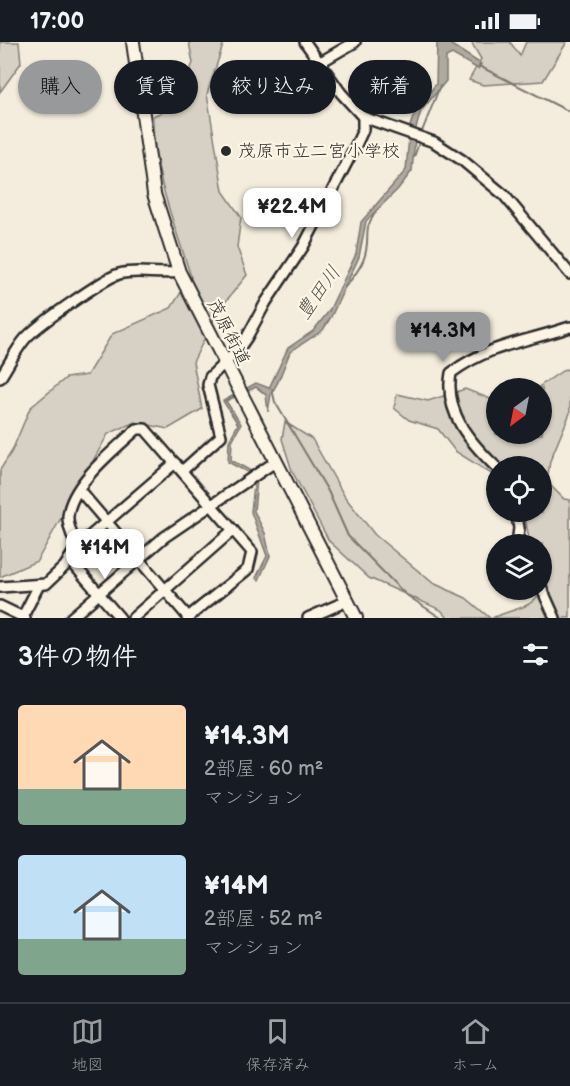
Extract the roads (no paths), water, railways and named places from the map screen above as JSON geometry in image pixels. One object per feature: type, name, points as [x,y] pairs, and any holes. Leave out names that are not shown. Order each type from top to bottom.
[{"type":"main road","name":"茂原街道","points":[[133,42],[154,194],[179,272],[356,618]]},
{"type":"street","points":[[305,42],[317,60]]},
{"type":"street","points":[[324,60],[356,42]]},
{"type":"street","points":[[336,86],[363,117],[424,139],[462,160],[504,195],[570,274]]},
{"type":"street","points":[[0,587],[10,584],[39,585],[53,579],[76,548],[221,436],[208,382],[224,362],[238,350],[303,247],[360,138],[363,117]]},
{"type":"street","points":[[0,378],[24,340],[40,324],[110,279],[130,273],[161,275],[179,272]]},
{"type":"street","points":[[486,456],[460,428],[449,387],[451,373],[498,347],[538,338],[570,327]]},
{"type":"street","points":[[76,548],[68,519],[80,490],[91,471],[136,429],[145,429],[252,552],[248,569],[189,617],[80,490]]},
{"type":"street","points":[[71,618],[139,558],[275,462]]},
{"type":"street","points":[[133,618],[233,530]]},
{"type":"street","points":[[69,559],[120,618]]},
{"type":"street","points":[[0,606],[23,618],[39,585]]},
{"type":"street","points":[[547,600],[555,618]]},
{"type":"street","points":[[308,618],[347,602]]},
{"type":"waterway","points":[[479,66],[570,112]]},
{"type":"waterway","name":"豊田川","points":[[421,134],[440,86]]},
{"type":"waterway","name":"豊田川","points":[[414,157],[420,140]]},
{"type":"waterway","name":"豊田川","points":[[344,288],[363,261],[368,227],[377,210]]},
{"type":"waterway","name":"豊田川","points":[[272,389],[275,402],[328,491],[348,536],[405,594],[441,618]]},
{"type":"place","name":"茂原市立二宮小学校","points":[[226,151]]}]
